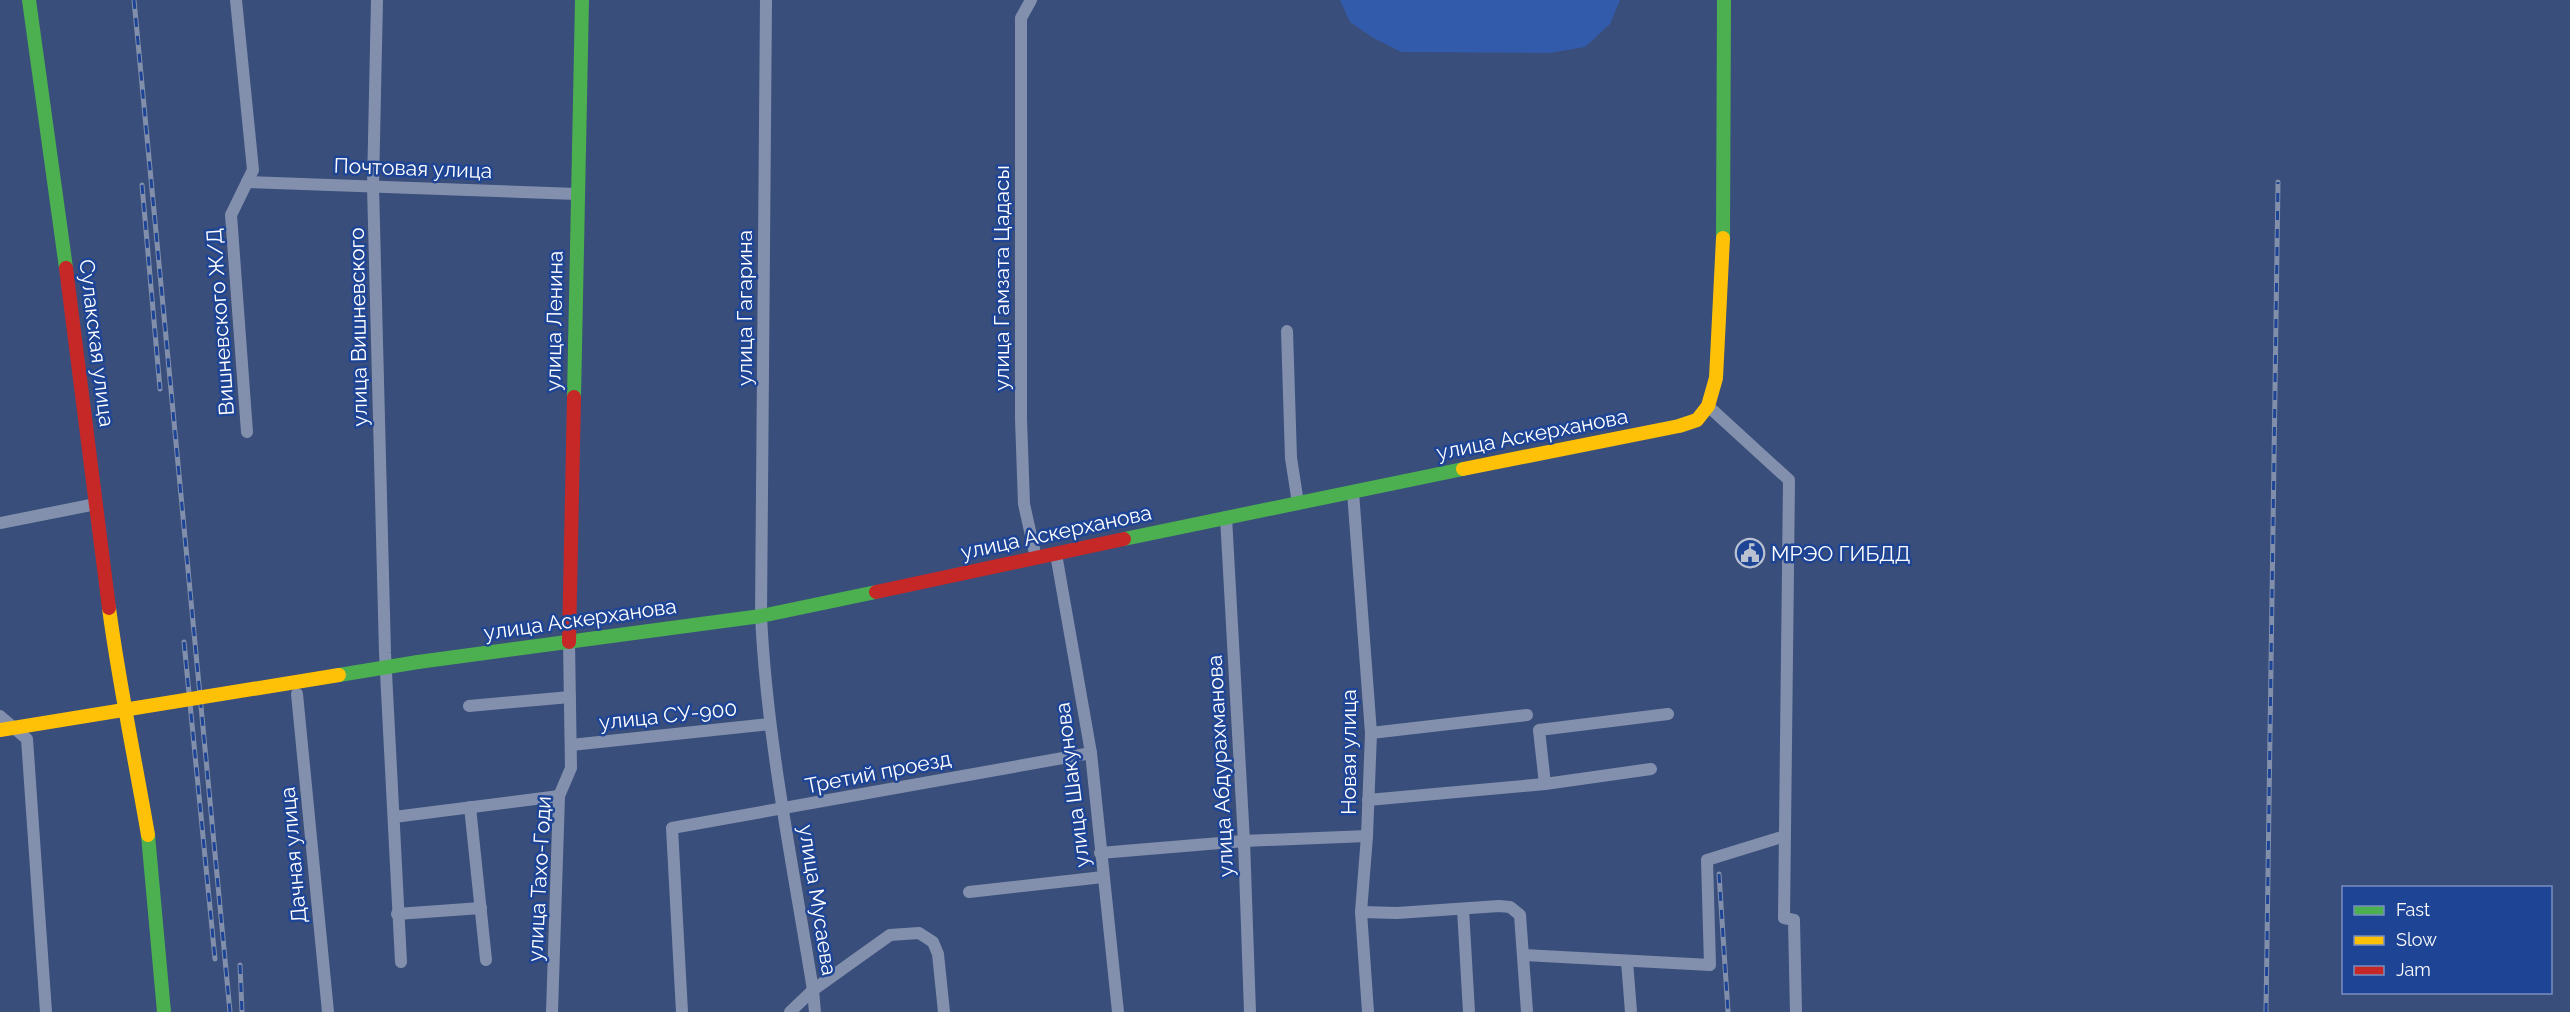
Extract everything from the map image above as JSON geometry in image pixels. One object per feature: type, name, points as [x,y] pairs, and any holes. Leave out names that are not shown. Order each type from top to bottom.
[{"type":"street","name":"Сулакская улица","points":[[29,0],[60,214],[121,691],[129,722],[151,855],[164,1012]]},
{"type":"street","name":"Вишневского Ж/Д","points":[[236,0],[253,170],[231,215],[247,432]]},
{"type":"street","name":"улица Вишневского","points":[[377,0],[373,186],[385,653],[394,817]]},
{"type":"street","name":"улица Ленина","points":[[569,642],[582,0]]},
{"type":"street","name":"улица Гагарина","points":[[761,616],[766,0]]},
{"type":"street","name":"улица Гамзата Цадасы","points":[[1031,0],[1021,18],[1021,419],[1024,504],[1036,558]]},
{"type":"street","points":[[1724,0],[1724,209],[1716,378],[1708,406],[1789,480],[1784,918],[1794,920],[1796,1012]]},
{"type":"street","name":"Почтовая улица","points":[[247,182],[577,194]]},
{"type":"street","points":[[1287,331],[1291,458],[1298,503]]},
{"type":"street","name":"улица Аскерханова","points":[[0,730],[418,662],[761,616],[1298,503],[1679,426],[1697,420],[1708,406]]},
{"type":"street","name":"Новая улица","points":[[1353,492],[1371,733],[1361,912],[1368,1012]]},
{"type":"street","points":[[0,524],[96,504]]},
{"type":"street","name":"улица Абдурахманова","points":[[1226,518],[1244,842],[1250,1012]]},
{"type":"street","name":"улица Шакунова","points":[[1056,554],[1091,753],[1118,1012]]},
{"type":"street","name":"улица Мусаева","points":[[761,616],[770,724],[815,1012]]},
{"type":"street","name":"улица Тахо-Годи","points":[[552,1012],[559,796],[571,768],[569,642]]},
{"type":"street","name":"Дачная улица","points":[[297,694],[328,1012]]},
{"type":"street","points":[[469,706],[570,697]]},
{"type":"street","points":[[1545,784],[1539,730],[1668,714]]},
{"type":"street","points":[[1371,733],[1527,715]]},
{"type":"street","points":[[0,716],[27,739],[46,1012]]},
{"type":"street","name":"улица СУ-900","points":[[571,745],[770,724]]},
{"type":"street","name":"Третий проезд","points":[[682,1012],[672,828],[784,810],[1091,753]]},
{"type":"street","points":[[1368,800],[1545,784],[1651,769]]},
{"type":"street","points":[[401,962],[394,817],[559,796]]},
{"type":"street","points":[[470,807],[486,960]]},
{"type":"street","points":[[1100,853],[1244,842],[1367,836]]},
{"type":"street","points":[[1523,955],[1710,965],[1707,860],[1785,837]]},
{"type":"street","points":[[969,892],[1103,877]]},
{"type":"street","points":[[1361,912],[1397,913],[1499,906],[1516,909],[1520,915],[1527,1012]]},
{"type":"street","points":[[397,914],[481,908]]},
{"type":"street","points":[[1463,909],[1469,1012]]},
{"type":"street","points":[[790,1012],[813,990],[890,935],[919,933],[933,942],[938,954],[944,1012]]},
{"type":"street","points":[[1627,961],[1631,1012]]},
{"type":"shaded area","points":[[1340,0],[1620,0],[1610,24],[1585,47],[1549,53],[1401,52],[1350,22]]},
{"type":"railway","points":[[134,0],[230,1012]]},
{"type":"railway","points":[[2266,1012],[2278,182]]},
{"type":"railway","points":[[142,185],[160,389]]},
{"type":"railway","points":[[184,642],[215,959]]},
{"type":"railway","points":[[1719,874],[1728,1012]]},
{"type":"railway","points":[[240,965],[242,1012]]},
{"type":"traffic: fast","points":[[29,0],[66,268]]},
{"type":"traffic: fast","points":[[574,397],[582,0]]},
{"type":"traffic: fast","points":[[1723,238],[1724,0]]},
{"type":"traffic: fast","points":[[1124,539],[1463,469]]},
{"type":"traffic: fast","points":[[418,662],[761,616],[876,592]]},
{"type":"traffic: fast","points":[[339,675],[418,662]]},
{"type":"traffic: fast","points":[[148,835],[164,1012]]},
{"type":"traffic: slow","points":[[1463,469],[1679,426],[1697,420],[1708,406],[1716,378],[1723,238]]},
{"type":"traffic: slow","points":[[109,608],[148,835]]},
{"type":"traffic: slow","points":[[0,730],[339,675]]},
{"type":"traffic: jam","points":[[66,268],[109,608]]},
{"type":"traffic: jam","points":[[569,642],[574,397]]},
{"type":"traffic: jam","points":[[876,592],[1124,539]]},
{"type":"place","name":"МРЭО ГИБДД","points":[[1750,553]]}]
